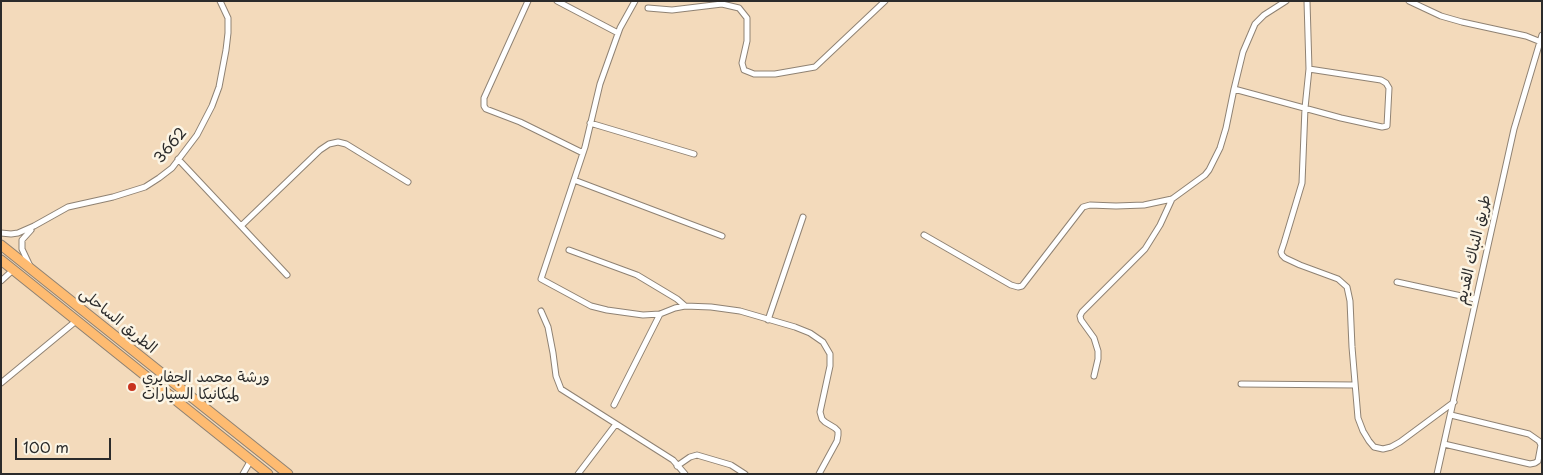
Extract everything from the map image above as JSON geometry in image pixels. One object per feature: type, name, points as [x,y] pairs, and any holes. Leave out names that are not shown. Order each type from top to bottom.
[{"type":"highway","name":"الطريق الساحلى","points":[[1,245],[288,474]]},
{"type":"highway","name":"الطريق الساحلى","points":[[1,260],[268,474]]},
{"type":"street","name":"3662","points":[[1,233],[18,233],[68,208],[145,187],[172,168],[200,129],[212,106],[218,87],[228,33],[228,18],[220,1]]},
{"type":"street","points":[[528,1],[484,98],[484,106],[486,109],[520,122],[583,153]]},
{"type":"street","points":[[557,1],[618,34]]},
{"type":"street","points":[[626,1],[634,3],[618,34],[600,84],[583,153],[541,279],[591,306],[607,310],[643,315],[660,314],[686,306],[711,307],[795,327],[810,333],[823,342],[830,354],[830,366],[820,412],[822,419],[835,428],[838,431],[838,435],[837,441],[820,474]]},
{"type":"street","points":[[648,8],[672,10],[722,4],[739,8],[747,18],[747,41],[742,63],[744,70],[754,74],[775,74],[814,67],[885,1]]},
{"type":"street","points":[[924,235],[1018,287],[1022,286],[1083,207],[1090,205],[1144,205],[1172,198],[1205,175],[1209,170],[1220,148],[1243,52],[1255,24],[1264,15],[1286,1]]},
{"type":"street","points":[[1307,1],[1309,69],[1305,108],[1302,182],[1281,252],[1284,258],[1338,279],[1347,287],[1350,301],[1358,418],[1363,432],[1374,447],[1383,449],[1391,447],[1454,402]]},
{"type":"street","points":[[1409,1],[1441,16],[1541,42]]},
{"type":"street","points":[[1425,8],[1426,1]]},
{"type":"street","name":"طريق النباك القديم","points":[[1437,474],[1514,129],[1542,34]]},
{"type":"street","points":[[1234,89],[1382,127],[1386,126],[1388,88],[1386,83],[1381,80],[1309,69]]},
{"type":"street","points":[[590,123],[694,154]]},
{"type":"street","points":[[241,226],[320,150],[329,144],[338,142],[346,144],[408,182]]},
{"type":"street","points":[[178,160],[287,275]]},
{"type":"street","points":[[574,180],[722,236]]},
{"type":"street","points":[[1094,376],[1098,351],[1094,338],[1080,316],[1144,249],[1160,225],[1172,198]]},
{"type":"street","points":[[768,320],[803,217]]},
{"type":"street","points":[[31,268],[22,249],[22,240],[34,226]]},
{"type":"street","points":[[569,250],[637,275],[686,306]]},
{"type":"street","points":[[1,280],[13,270]]},
{"type":"street","points":[[1397,282],[1475,299]]},
{"type":"street","points":[[541,311],[548,327],[556,376],[561,390],[673,460],[685,474]]},
{"type":"street","points":[[614,405],[660,314]]},
{"type":"street","points":[[1,383],[76,320]]},
{"type":"street","points":[[1242,384],[1355,384]]},
{"type":"street","points":[[1444,444],[1530,464],[1535,464],[1538,461],[1541,446],[1539,441],[1529,434],[1451,415]]},
{"type":"street","points":[[578,474],[616,424]]},
{"type":"street","points":[[678,466],[690,457],[697,455],[731,465],[745,474]]},
{"type":"street","points":[[243,474],[250,460]]},
{"type":"place","name":"ورشة محمد الجفايري لميكانيكا السيارات","points":[[132,387]]}]
